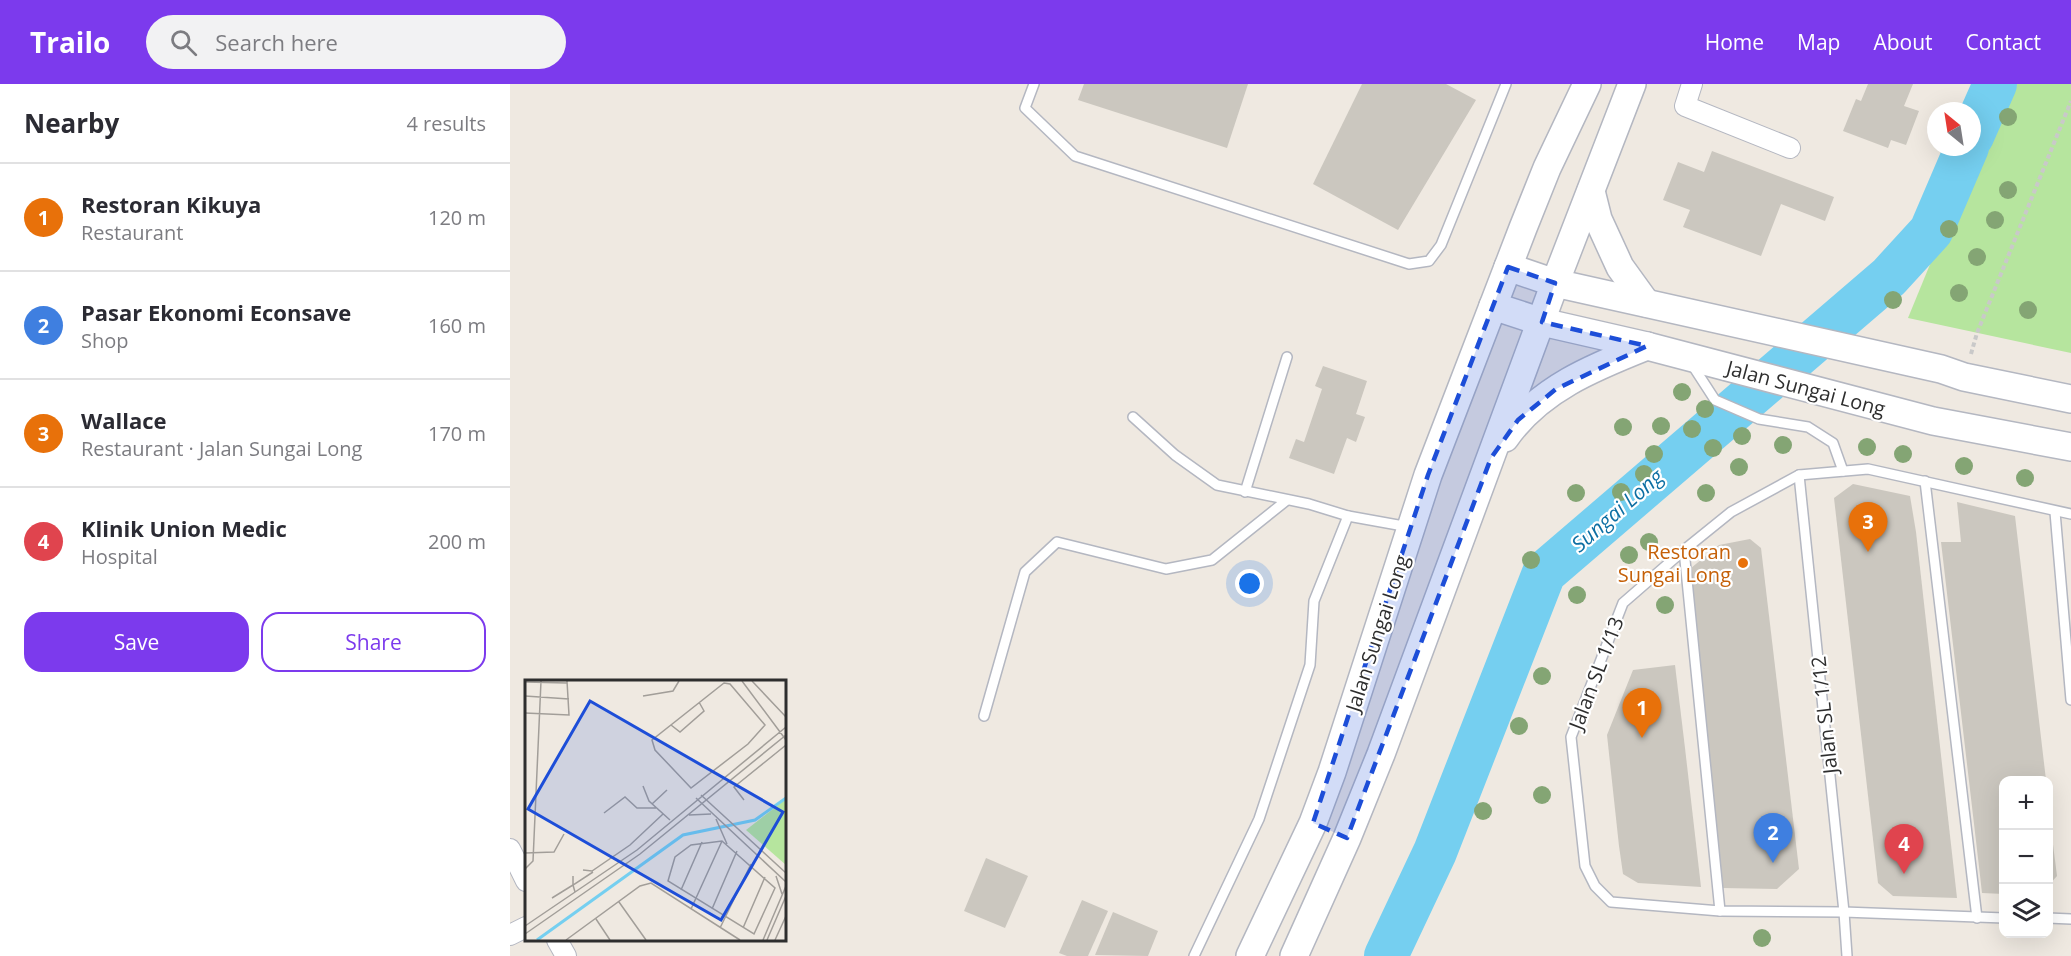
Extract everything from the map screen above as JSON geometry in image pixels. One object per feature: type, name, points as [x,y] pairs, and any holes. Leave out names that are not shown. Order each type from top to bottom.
[{"type":"street","name":"Jalan Sungai Long","points":[[1250,956],[1313,823],[1340,749],[1428,475],[1547,168],[1587,84]]},
{"type":"street","points":[[1294,956],[1347,838],[1381,754],[1555,283],[1632,84]]},
{"type":"street","points":[[1692,84],[1685,106],[1790,148]]},
{"type":"street","points":[[1591,191],[1598,219],[1620,267],[1646,303]]},
{"type":"street","points":[[1508,267],[1555,283],[1941,369],[1964,377],[2071,399]]},
{"type":"street","name":"Jalan Sungai Long","points":[[1493,306],[1542,322],[1687,356],[1933,421],[2071,447]]},
{"type":"street","points":[[1491,458],[1518,420],[1556,389],[1599,365],[1647,346]]},
{"type":"street","points":[[1313,823],[1347,838]]},
{"type":"street","points":[[510,849],[525,879]]},
{"type":"street","points":[[510,935],[525,928]]},
{"type":"street","points":[[558,941],[566,956]]},
{"type":"lane","points":[[1034,84],[1025,108],[1075,156],[1409,264],[1429,261],[1441,245],[1506,84]]},
{"type":"lane","points":[[1687,356],[1714,400],[1759,419],[1808,428],[1833,443],[1843,471]]},
{"type":"lane","points":[[1245,492],[1287,357]]},
{"type":"lane","points":[[1133,417],[1175,455],[1217,485],[1309,504],[1348,516],[1411,528]]},
{"type":"lane","points":[[1799,475],[1868,469],[2071,514]]},
{"type":"lane","name":"Jalan SL 1/13","points":[[1720,911],[1611,902],[1595,886],[1585,866],[1571,737],[1623,603],[1683,550],[1731,513],[1799,475]]},
{"type":"lane","name":"Jalan SL 1/12","points":[[1799,475],[1847,956]]},
{"type":"lane","points":[[1925,481],[1977,918]]},
{"type":"lane","points":[[984,716],[1025,572],[1057,542],[1166,569],[1212,560],[1287,500]]},
{"type":"lane","points":[[2055,512],[2071,700]]},
{"type":"lane","points":[[1194,956],[1259,819],[1310,665],[1314,601],[1348,516]]},
{"type":"lane","points":[[1683,550],[1720,911],[1844,912],[1999,918]]},
{"type":"lane","points":[[2053,918],[2071,919]]},
{"type":"path","points":[[1964,377],[1977,333],[2071,101]]},
{"type":"highlighted area","points":[[1508,267],[1555,283],[1542,322],[1647,346],[1556,389],[1518,420],[1491,458],[1347,838],[1313,823],[1428,475]]},
{"type":"green space","points":[[2004,84],[2071,84],[2071,353],[1908,318],[1974,156],[1981,156],[1981,140]]},
{"type":"building","points":[[1084,84],[1248,84],[1227,148],[1078,100]]},
{"type":"building","points":[[1362,84],[1446,84],[1476,100],[1398,230],[1313,184]]},
{"type":"building","points":[[1868,84],[1913,84],[1904,106],[1919,111],[1906,145],[1891,140],[1888,148],[1843,131],[1856,99],[1861,101]]},
{"type":"building","points":[[1712,151],[1834,197],[1825,221],[1781,204],[1761,256],[1683,227],[1690,210],[1663,200],[1678,162],[1704,172]]},
{"type":"building","points":[[1323,366],[1367,381],[1356,414],[1365,417],[1356,442],[1347,438],[1334,474],[1289,458],[1296,439],[1304,442],[1322,389],[1315,386]]},
{"type":"building","points":[[1853,484],[1910,496],[1957,898],[1893,896],[1878,883],[1834,498]]},
{"type":"building","points":[[1957,502],[2015,516],[2046,776],[1999,776],[1999,894],[1982,893],[1941,542],[1961,542]]},
{"type":"building","points":[[1750,539],[1761,548],[1799,869],[1777,889],[1722,888],[1685,573],[1719,545]]},
{"type":"building","points":[[1675,665],[1701,887],[1638,883],[1623,874],[1619,846],[1607,735],[1633,670]]},
{"type":"building","points":[[2053,844],[2057,876],[2053,880]]},
{"type":"building","points":[[986,858],[1028,876],[1005,928],[964,911]]},
{"type":"building","points":[[1082,900],[1108,911],[1088,956],[1067,956],[1059,953]]},
{"type":"building","points":[[1113,912],[1158,931],[1148,956],[1095,955]]},
{"type":"waterway","name":"Sungai Long","points":[[1981,116],[1995,84]]},
{"type":"waterway","name":"Sungai Long","points":[[1386,956],[1435,852],[1544,573],[1889,277],[1931,231],[1963,156]]},
{"type":"place","name":"Wallace","points":[[1868,552]]},
{"type":"place","name":"Restoran Sungai Long","points":[[1743,563]]},
{"type":"place","name":"Restoran Kikuya","points":[[1642,738]]},
{"type":"place","name":"Pasar Ekonomi Econsave","points":[[1773,863]]},
{"type":"place","name":"Klinik Union Medic","points":[[1904,874]]}]
